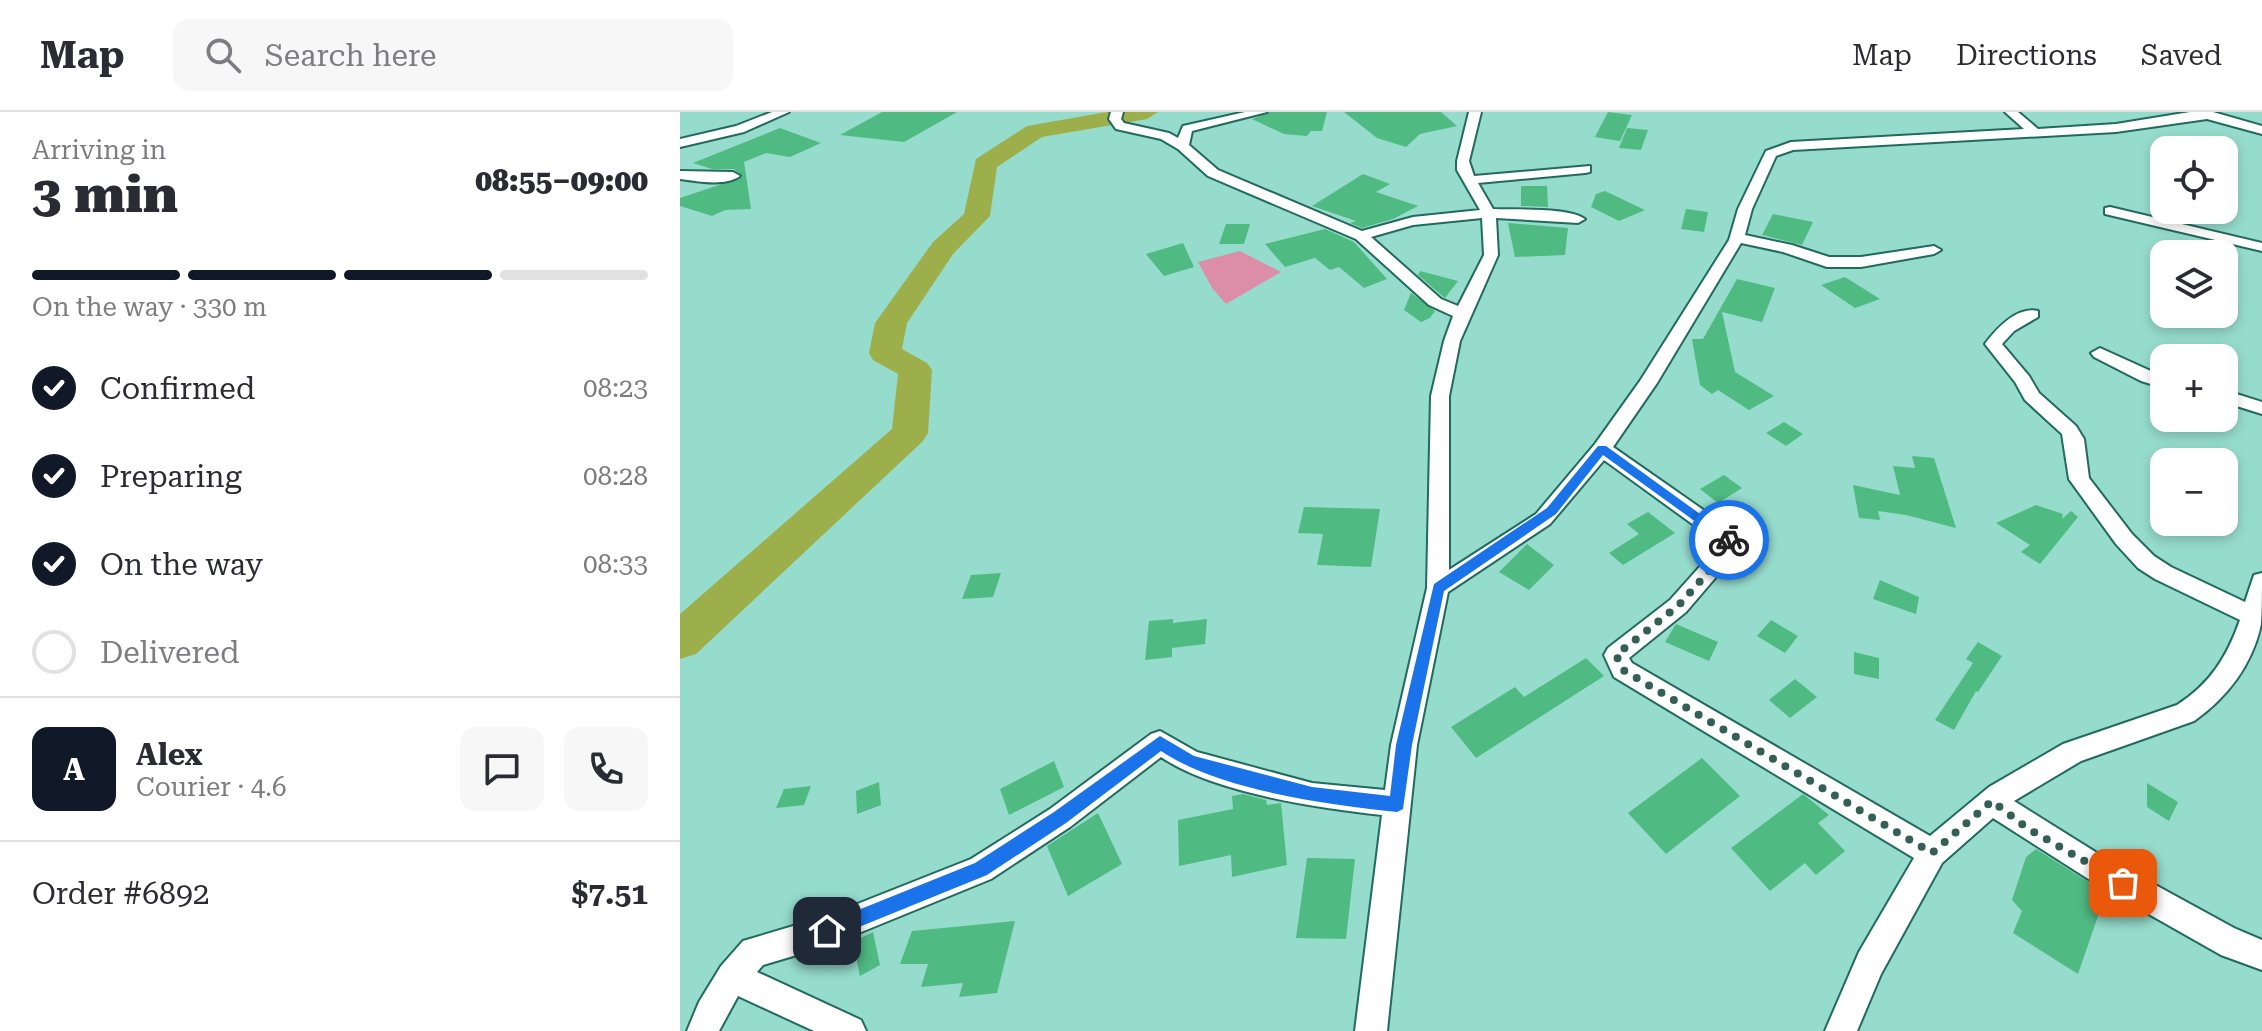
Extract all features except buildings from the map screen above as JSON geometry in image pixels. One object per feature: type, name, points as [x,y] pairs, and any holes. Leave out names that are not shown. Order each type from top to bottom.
[{"type":"street","points":[[680,143],[740,129],[783,112]]},
{"type":"street","points":[[1182,146],[1187,129],[1261,112]]},
{"type":"street","points":[[1371,1031],[1404,745],[1438,588],[1440,396],[1452,341],[1491,255],[1489,214],[1469,180],[1463,161],[1475,112]]},
{"type":"street","points":[[2011,112],[2033,131]]},
{"type":"street","points":[[1438,588],[1552,511],[1602,449],[1648,383],[1736,238],[1771,154],[1780,149],[2116,128],[2203,113],[2262,130]]},
{"type":"street","points":[[1116,115],[1130,131],[1165,136],[1182,146],[1213,173],[1361,236],[1435,302],[1462,314]]},
{"type":"street","points":[[1469,180],[1585,169]]},
{"type":"street","points":[[680,175],[733,176]]},
{"type":"street","points":[[2110,211],[2171,224],[2222,241],[2262,247]]},
{"type":"street","points":[[1361,236],[1403,221],[1489,214],[1578,219]]},
{"type":"street","points":[[1736,238],[1787,248],[1827,262],[1861,262],[1934,250]]},
{"type":"street","points":[[2032,314],[2008,327],[1993,344],[2023,380],[2031,396],[2069,430],[2074,439],[2079,479],[2124,539],[2146,562],[2193,589],[2253,616]]},
{"type":"street","points":[[2100,353],[2120,360],[2150,379]]},
{"type":"street","points":[[2238,400],[2262,408]]},
{"type":"street","points":[[1602,449],[1734,543],[1678,606],[1616,655],[1623,670],[1932,853]]},
{"type":"street","points":[[1841,1031],[1870,963],[1932,853],[1992,801],[2072,752],[2185,713],[2202,704],[2229,676],[2253,616],[2262,581]]},
{"type":"street","points":[[703,1031],[732,977],[754,952],[827,931],[981,869],[1060,818],[1160,742],[1190,762],[1312,795],[1397,804]]},
{"type":"street","points":[[1992,801],[2027,828],[2190,919],[2239,950],[2262,955]]},
{"type":"street","points":[[732,977],[850,1031]]},
{"type":"shaded area","points":[[1240,251],[1281,272],[1226,304],[1212,288],[1198,262]]},
{"type":"waterway","points":[[680,641],[910,433],[915,370],[885,353],[891,323],[943,248],[977,216],[985,164],[1035,131],[1147,112]]},
{"type":"way so far","points":[[1729,540],[1734,543],[1678,606],[1616,655],[1623,670],[1932,853],[1992,801],[2027,828],[2123,883]]},
{"type":"route","points":[[827,931],[981,869],[1060,818],[1160,742],[1190,762],[1312,795],[1397,804],[1404,745],[1438,588],[1552,511],[1602,449],[1729,540]]}]
